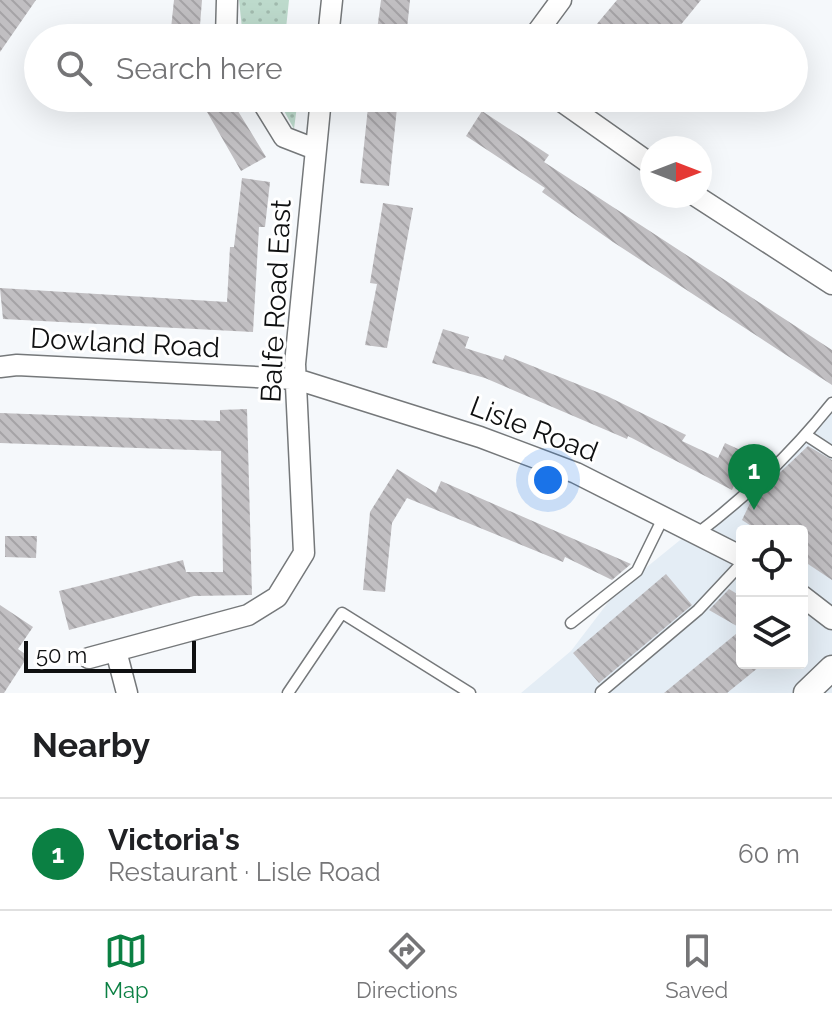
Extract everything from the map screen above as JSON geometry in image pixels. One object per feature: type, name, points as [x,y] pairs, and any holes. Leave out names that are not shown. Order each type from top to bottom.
[{"type":"street","points":[[226,24],[227,0]]},
{"type":"street","points":[[329,24],[332,0]]},
{"type":"street","points":[[543,24],[561,0]]},
{"type":"street","points":[[269,112],[284,137],[315,149]]},
{"type":"street","name":"Balfe Road East","points":[[116,651],[248,615],[277,597],[304,553],[296,379],[319,112]]},
{"type":"street","points":[[577,112],[640,157]]},
{"type":"street","points":[[712,206],[832,284]]},
{"type":"street","name":"Dowland Road","points":[[0,367],[17,365],[296,379]]},
{"type":"street","name":"Lisle Road","points":[[296,379],[480,437],[576,473],[736,554]]},
{"type":"street","points":[[803,597],[832,619]]},
{"type":"street","points":[[89,658],[116,651],[127,693]]},
{"type":"street","points":[[806,693],[832,668]]},
{"type":"lane","points":[[698,533],[738,502],[806,435],[832,403]]},
{"type":"lane","points":[[806,435],[832,452]]},
{"type":"lane","points":[[571,623],[637,571],[664,516]]},
{"type":"lane","points":[[601,692],[698,610],[736,569]]},
{"type":"lane","points":[[288,693],[342,613],[470,693]]},
{"type":"shaded area","points":[[832,398],[832,693],[521,693],[571,651],[616,592],[711,515],[812,424]]},
{"type":"green space","points":[[239,0],[289,0],[286,24],[242,24]]},
{"type":"green space","points":[[285,112],[296,112],[294,129]]},
{"type":"building","points":[[0,0],[36,0],[0,52]]},
{"type":"building","points":[[174,0],[202,0],[200,24],[171,24]]},
{"type":"building","points":[[381,0],[410,0],[407,24],[378,24]]},
{"type":"building","points":[[617,0],[701,0],[681,24],[597,24]]},
{"type":"building","points":[[207,112],[239,112],[266,157],[241,171]]},
{"type":"building","points":[[368,112],[397,112],[389,186],[360,183]]},
{"type":"building","points":[[484,112],[549,155],[544,162],[832,350],[832,385],[613,242],[542,192],[545,188],[466,136]]},
{"type":"building","points":[[242,178],[270,182],[265,227],[259,227],[253,332],[3,319],[0,288],[227,302],[230,247],[234,247]]},
{"type":"building","points":[[383,203],[413,208],[387,348],[365,345],[377,284],[370,283]]},
{"type":"building","points":[[443,329],[469,337],[465,348],[503,360],[505,355],[607,396],[686,435],[682,441],[718,458],[725,443],[749,454],[732,490],[628,436],[627,439],[485,378],[432,363]]},
{"type":"building","points":[[247,409],[252,595],[194,596],[69,630],[59,591],[183,560],[186,572],[223,572],[221,451],[0,443],[0,413],[220,421],[220,410]]},
{"type":"building","points":[[808,446],[832,460],[832,580],[808,564],[808,525],[750,525],[742,520],[752,499]]},
{"type":"building","points":[[397,469],[436,493],[441,481],[631,564],[612,580],[565,557],[563,562],[407,498],[392,523],[385,592],[363,590],[370,512]]},
{"type":"building","points":[[5,536],[37,536],[36,558],[5,557]]},
{"type":"building","points":[[666,574],[692,605],[599,683],[573,653]]},
{"type":"building","points":[[729,589],[736,593],[736,626],[709,610]]},
{"type":"building","points":[[0,605],[33,627],[18,649],[28,656],[4,693],[0,693]]},
{"type":"building","points":[[736,634],[736,669],[757,669],[727,693],[664,693]]},
{"type":"place","name":"Victoria's","points":[[754,510]]}]
